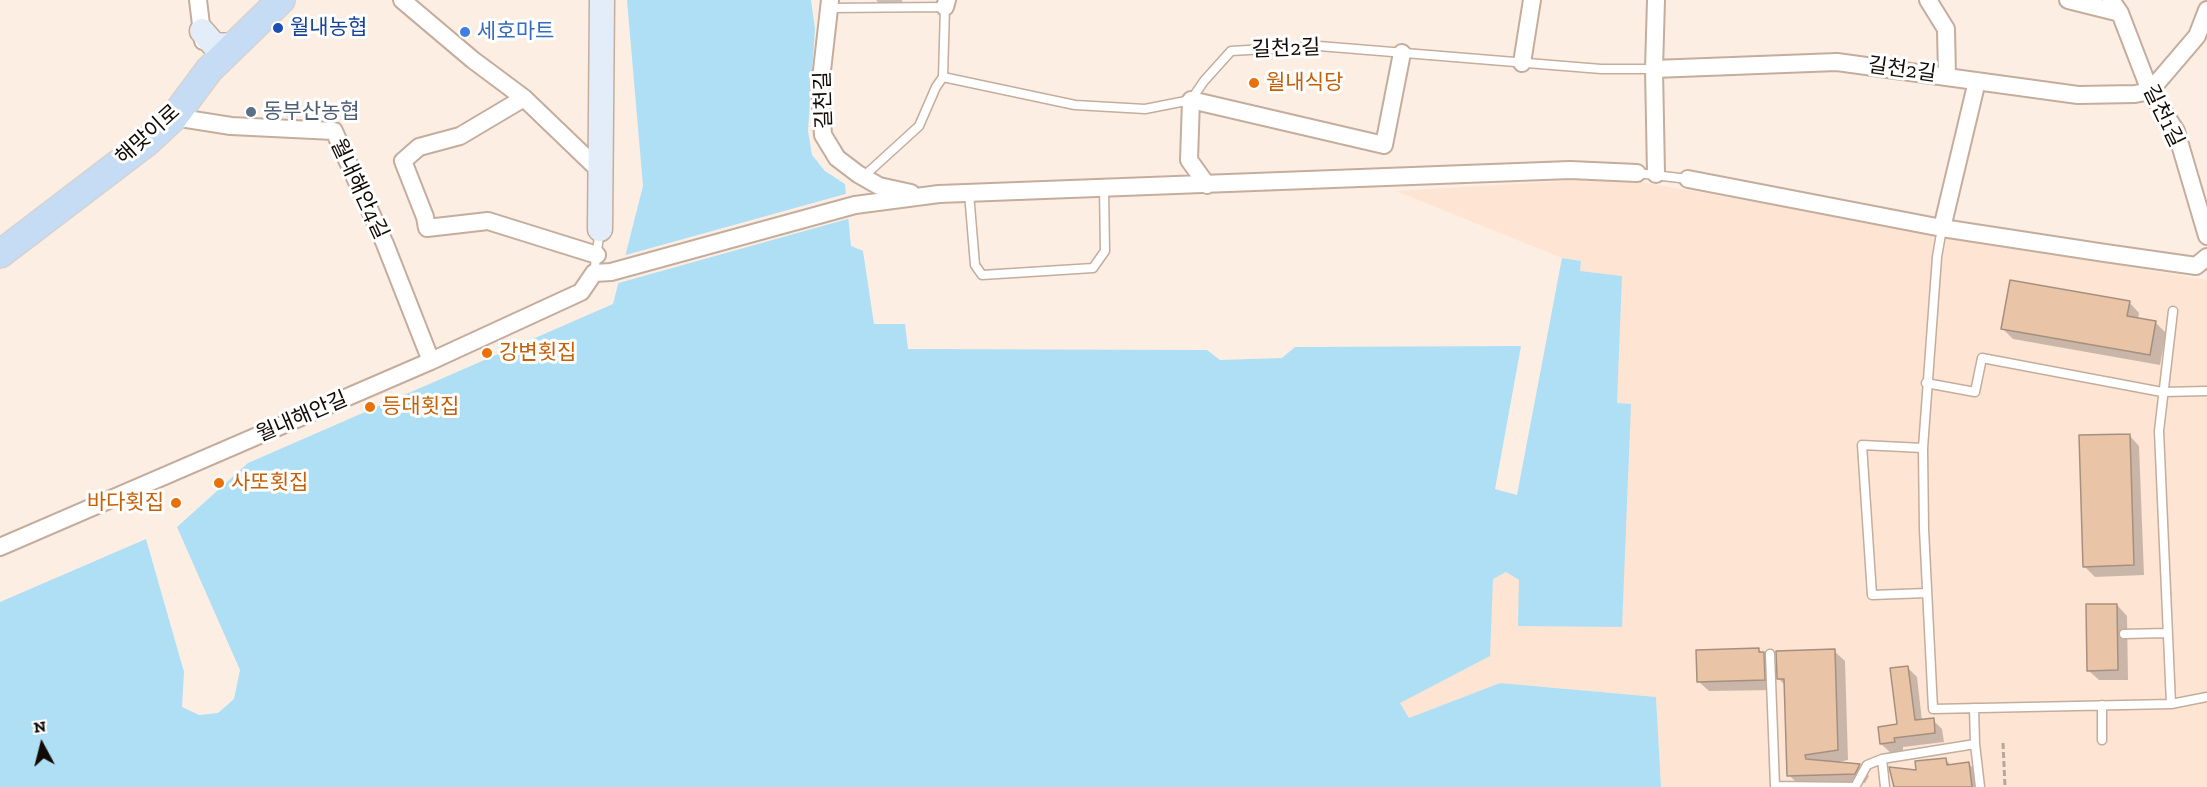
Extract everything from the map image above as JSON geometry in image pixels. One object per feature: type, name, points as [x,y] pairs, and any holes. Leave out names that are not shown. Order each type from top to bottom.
[{"type":"main road","name":"해맞이로","points":[[0,254],[147,142],[174,117],[209,70],[281,0]]},
{"type":"street","points":[[198,0],[209,70]]},
{"type":"street","points":[[402,0],[473,60],[524,98],[600,171]]},
{"type":"street","points":[[600,229],[602,0]]},
{"type":"street","points":[[1522,63],[1532,0]]},
{"type":"street","points":[[1656,0],[1654,69],[1656,174]]},
{"type":"street","points":[[1928,0],[1946,29],[1947,77]]},
{"type":"street","points":[[2068,0],[2116,7]]},
{"type":"street","name":"길천길","points":[[829,4],[820,88],[823,135],[837,158],[879,186],[908,193],[939,194]]},
{"type":"street","name":"길천1길","points":[[2116,7],[2150,92],[2176,132],[2207,236]]},
{"type":"street","points":[[2150,92],[2196,36],[2207,10]]},
{"type":"street","points":[[202,31],[214,45],[235,46]]},
{"type":"street","points":[[1207,185],[1189,160],[1191,100],[1384,145],[1402,53]]},
{"type":"street","name":"길천2길","points":[[1654,69],[1837,62],[2078,95],[2150,92]]},
{"type":"street","points":[[1942,228],[1977,81]]},
{"type":"street","points":[[524,98],[460,136],[419,147],[403,161],[422,208],[427,228],[488,221],[597,255]]},
{"type":"street","name":"월내해안4길","points":[[174,117],[231,126],[334,131],[385,244],[431,361]]},
{"type":"street","points":[[603,273],[855,205],[939,194],[1570,170],[1637,173]]},
{"type":"street","points":[[1688,179],[1942,228],[2202,262]]},
{"type":"street","name":"월내해안길","points":[[0,547],[431,361],[581,292],[603,273]]},
{"type":"lane","points":[[829,4],[946,4],[944,77],[936,87],[919,126],[863,177]]},
{"type":"lane","name":"길천2길","points":[[1191,100],[1204,81],[1231,51],[1319,46],[1601,69],[1654,69]]},
{"type":"lane","points":[[944,77],[1075,105],[1145,109],[1191,100]]},
{"type":"lane","points":[[1637,173],[1688,179]]},
{"type":"lane","points":[[969,193],[975,266],[982,275],[1093,268],[1105,251],[1104,188]]},
{"type":"lane","points":[[1942,228],[1937,257],[1926,383],[1923,448],[1933,709],[2171,704],[2205,697]]},
{"type":"lane","points":[[600,229],[597,255],[603,273]]},
{"type":"lane","points":[[2171,704],[2158,431],[2174,311]]},
{"type":"lane","points":[[1926,383],[1975,392],[1982,358],[2162,392],[2207,391]]},
{"type":"lane","points":[[1923,448],[1862,445],[1872,595],[1927,593]]},
{"type":"lane","points":[[2124,634],[2166,633]]},
{"type":"lane","points":[[1770,654],[1775,786],[1855,787],[1867,765],[1882,759],[1975,744]]},
{"type":"lane","points":[[2102,705],[2102,740]]},
{"type":"lane","points":[[1974,708],[1980,787]]},
{"type":"lane","points":[[1882,759],[1885,787]]},
{"type":"path","points":[[2003,743],[2005,787]]},
{"type":"shaded area","points":[[1617,178],[2207,280],[2207,787],[1661,787],[1656,697],[1500,683],[1409,718],[1400,702],[1489,656],[1493,579],[1506,572],[1519,580],[1631,404],[1617,403],[1580,271],[1581,261],[1562,258],[1396,191]]},
{"type":"water","points":[[627,0],[811,0],[815,29],[808,131],[812,155],[825,171],[845,184],[851,246],[863,251],[874,324],[905,324],[908,349],[1207,350],[1220,360],[1282,358],[1295,347],[1521,346],[1495,489],[1517,495],[1562,258],[1581,261],[1580,271],[1622,276],[1617,403],[1631,404],[1622,627],[1518,626],[1519,580],[1506,572],[1493,579],[1490,656],[1400,703],[1409,718],[1500,683],[1656,697],[1661,787],[0,787],[0,602],[146,539],[184,672],[182,707],[199,715],[218,713],[234,699],[240,670],[177,527],[248,463],[613,304],[643,186]]},
{"type":"pier","points":[[849,193],[851,218],[615,284],[622,256]]},
{"type":"building","points":[[2010,280],[2130,301],[2127,316],[2156,321],[2150,355],[2001,329]]},
{"type":"building","points":[[2130,434],[2134,565],[2083,567],[2079,435]]},
{"type":"building","points":[[2086,604],[2117,604],[2118,670],[2087,671]]},
{"type":"building","points":[[1759,648],[1759,652],[1764,652],[1765,680],[1697,682],[1696,650]]},
{"type":"building","points":[[1835,649],[1838,750],[1805,755],[1806,759],[1860,764],[1855,774],[1787,776],[1784,679],[1777,679],[1776,651]]},
{"type":"building","points":[[1908,666],[1915,720],[1934,718],[1935,733],[1894,738],[1895,742],[1880,744],[1878,727],[1897,724],[1890,668]]},
{"type":"building","points":[[1946,758],[1947,765],[1969,762],[1972,787],[1894,787],[1889,767],[1916,770],[1915,761]]},
{"type":"place","name":"월내농협","points":[[278,28]]},
{"type":"place","name":"세호마트","points":[[465,32]]},
{"type":"place","name":"월내식당","points":[[1254,83]]},
{"type":"place","name":"동부산농협","points":[[251,112]]},
{"type":"place","name":"강변횟집","points":[[487,353]]},
{"type":"place","name":"등대횟집","points":[[370,407]]},
{"type":"place","name":"사또횟집","points":[[219,483]]},
{"type":"place","name":"바다횟집","points":[[176,503]]}]
